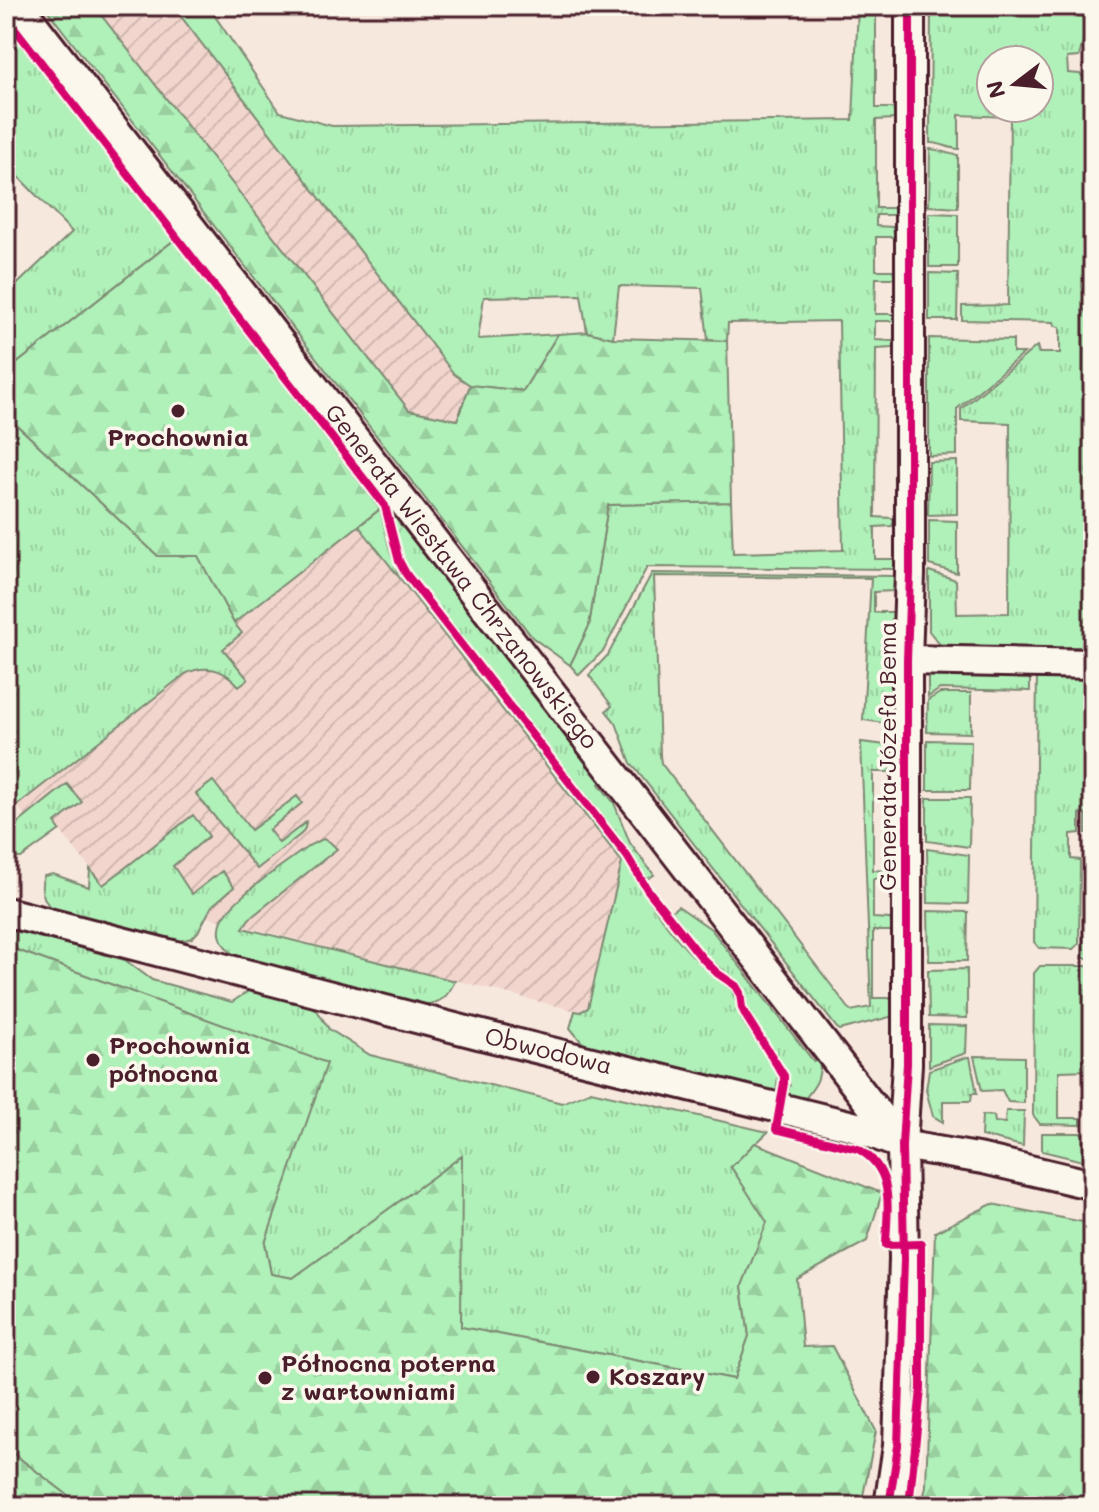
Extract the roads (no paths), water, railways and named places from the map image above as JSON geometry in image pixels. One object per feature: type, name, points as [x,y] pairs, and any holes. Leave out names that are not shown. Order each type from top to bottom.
[{"type":"street","name":"Generała Wiesława Chrzanowskiego","points":[[19,6],[902,1145]]},
{"type":"street","name":"Generała Józefa Bema","points":[[889,1506],[898,1430],[904,1259],[902,1145],[907,1064],[910,6]]},
{"type":"street","points":[[907,660],[1093,664]]},
{"type":"street","name":"Obwodowa","points":[[6,912],[482,1035],[853,1126],[902,1145],[983,1159],[1093,1185]]},
{"type":"place","name":"Prochownia","points":[[178,411]]},
{"type":"place","name":"Prochownia północna","points":[[93,1060]]},
{"type":"place","name":"Koszary","points":[[593,1377]]},
{"type":"place","name":"Północna poterna z wartowniami","points":[[265,1378]]}]
